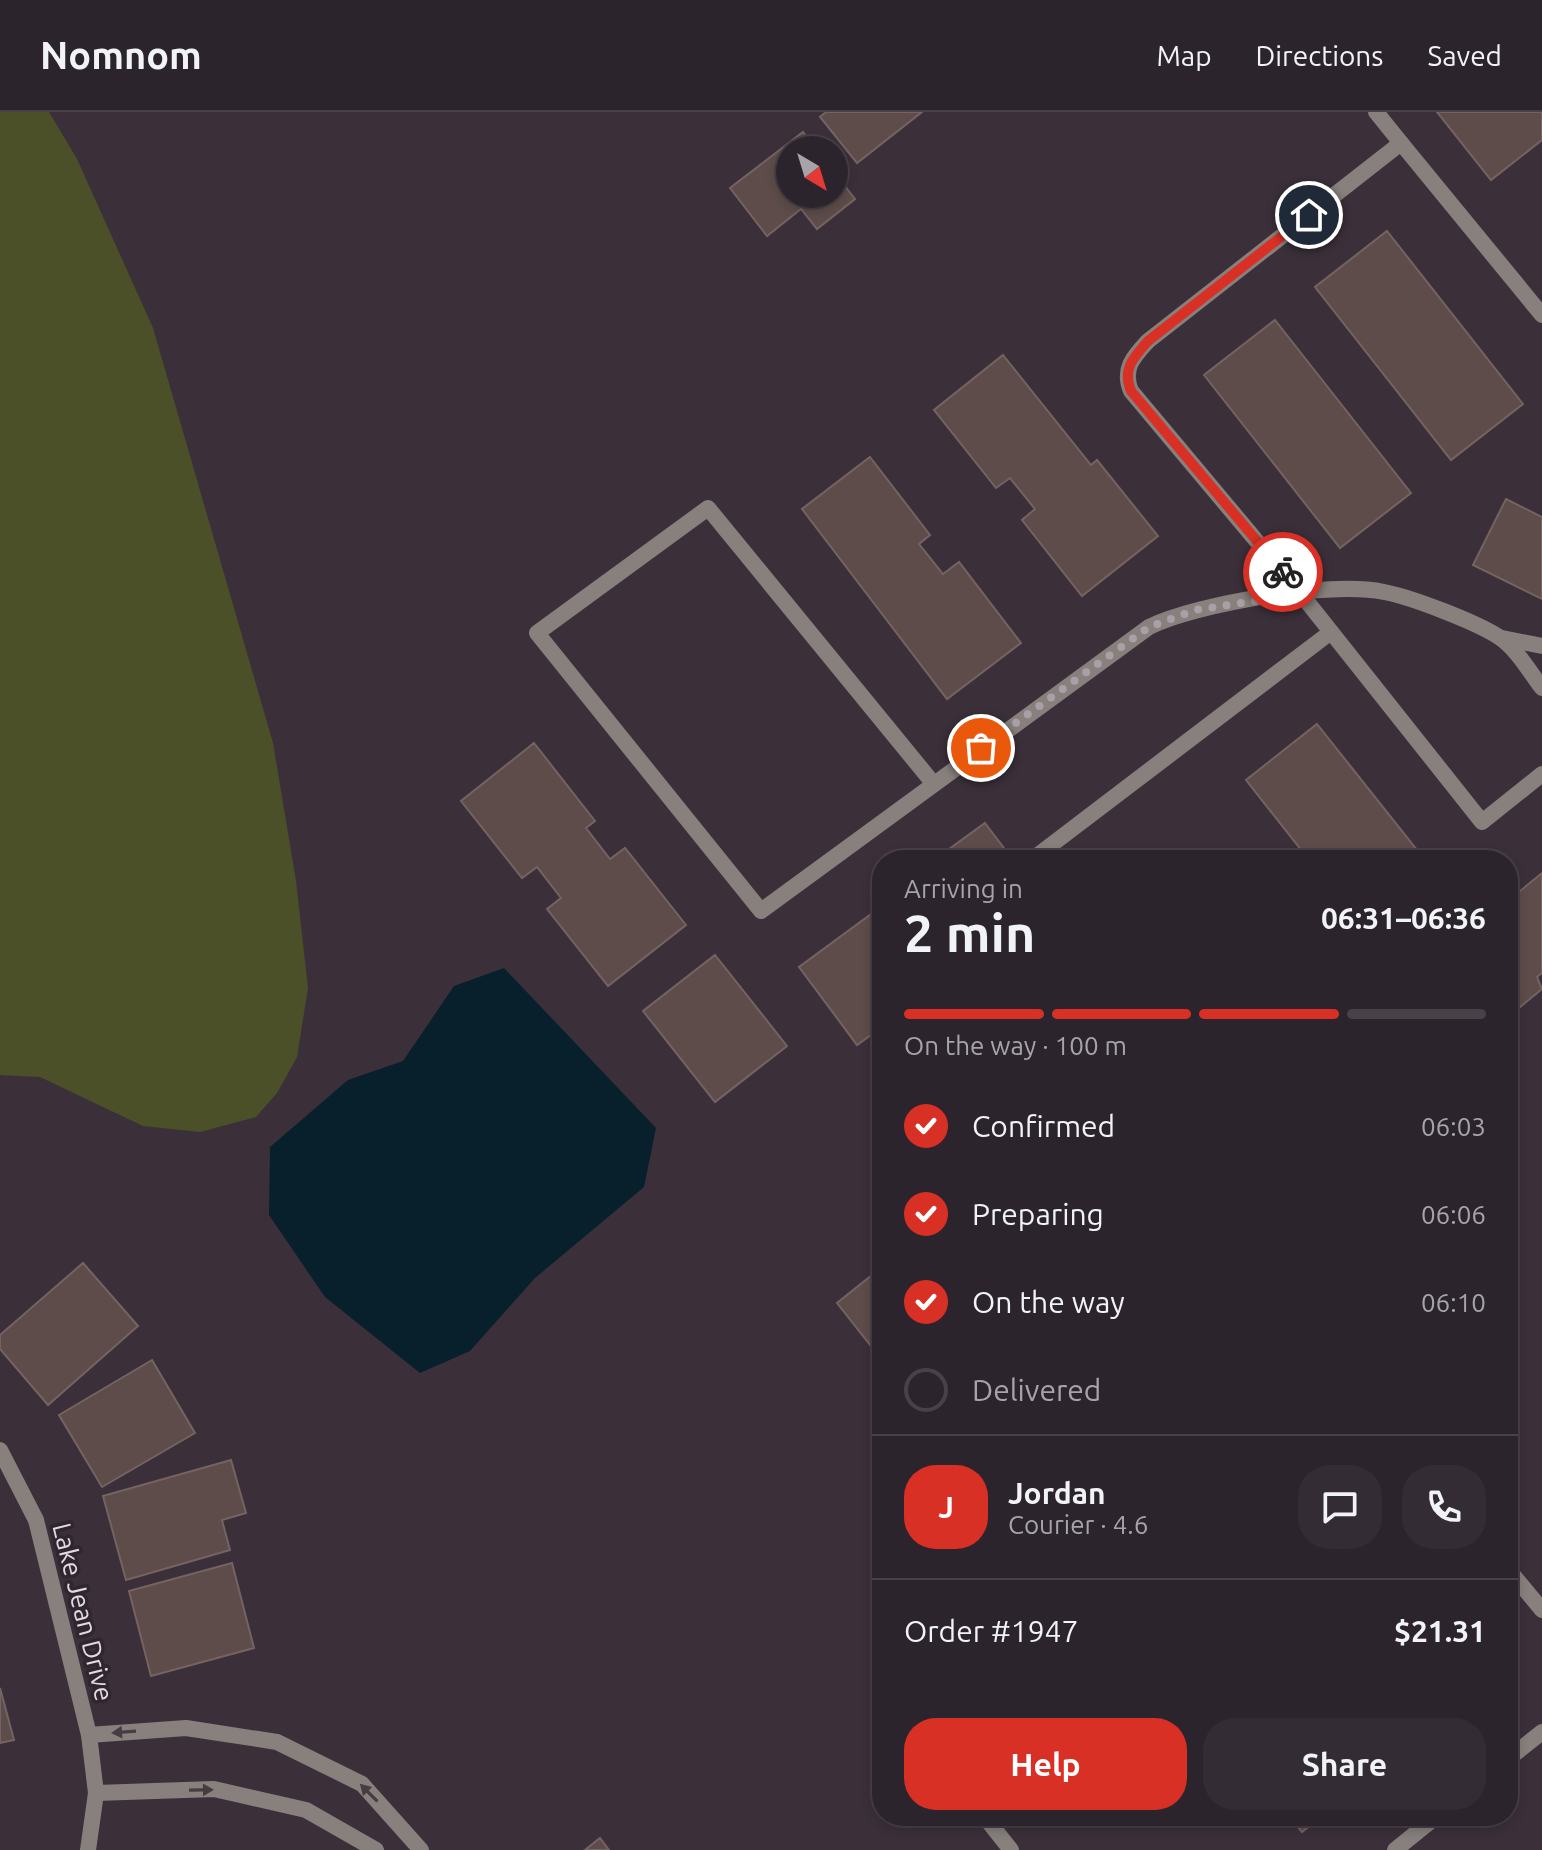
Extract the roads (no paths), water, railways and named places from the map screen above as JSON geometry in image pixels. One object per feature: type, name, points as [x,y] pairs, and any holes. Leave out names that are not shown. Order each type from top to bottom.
[{"type":"street","points":[[1376,112],[1542,315]]},
{"type":"street","points":[[1401,143],[1148,341],[1130,361],[1126,378],[1131,391],[1301,594],[1482,822],[1542,774]]},
{"type":"street","points":[[933,783],[708,508],[537,633],[761,911],[1149,627],[1195,610],[1350,588],[1387,592],[1502,638],[1542,646]]},
{"type":"street","points":[[1045,850],[1331,632]]},
{"type":"street","points":[[1502,638],[1542,688]]},
{"type":"street","name":"Lake Jean Drive","points":[[0,1450],[36,1520],[89,1735],[96,1793],[88,1850]]},
{"type":"street","points":[[1518,1581],[1542,1610]]},
{"type":"street","points":[[89,1735],[186,1728],[277,1742],[362,1784],[421,1850]]},
{"type":"street","points":[[1518,1751],[1542,1732]]},
{"type":"street","points":[[96,1793],[214,1789],[306,1810],[376,1850]]},
{"type":"street","points":[[992,1826],[1011,1850]]},
{"type":"street","points":[[1395,1850],[1425,1826]]},
{"type":"water","points":[[504,968],[656,1128],[644,1187],[535,1278],[470,1351],[420,1373],[325,1297],[269,1215],[270,1147],[348,1080],[403,1061],[454,986]]}]
